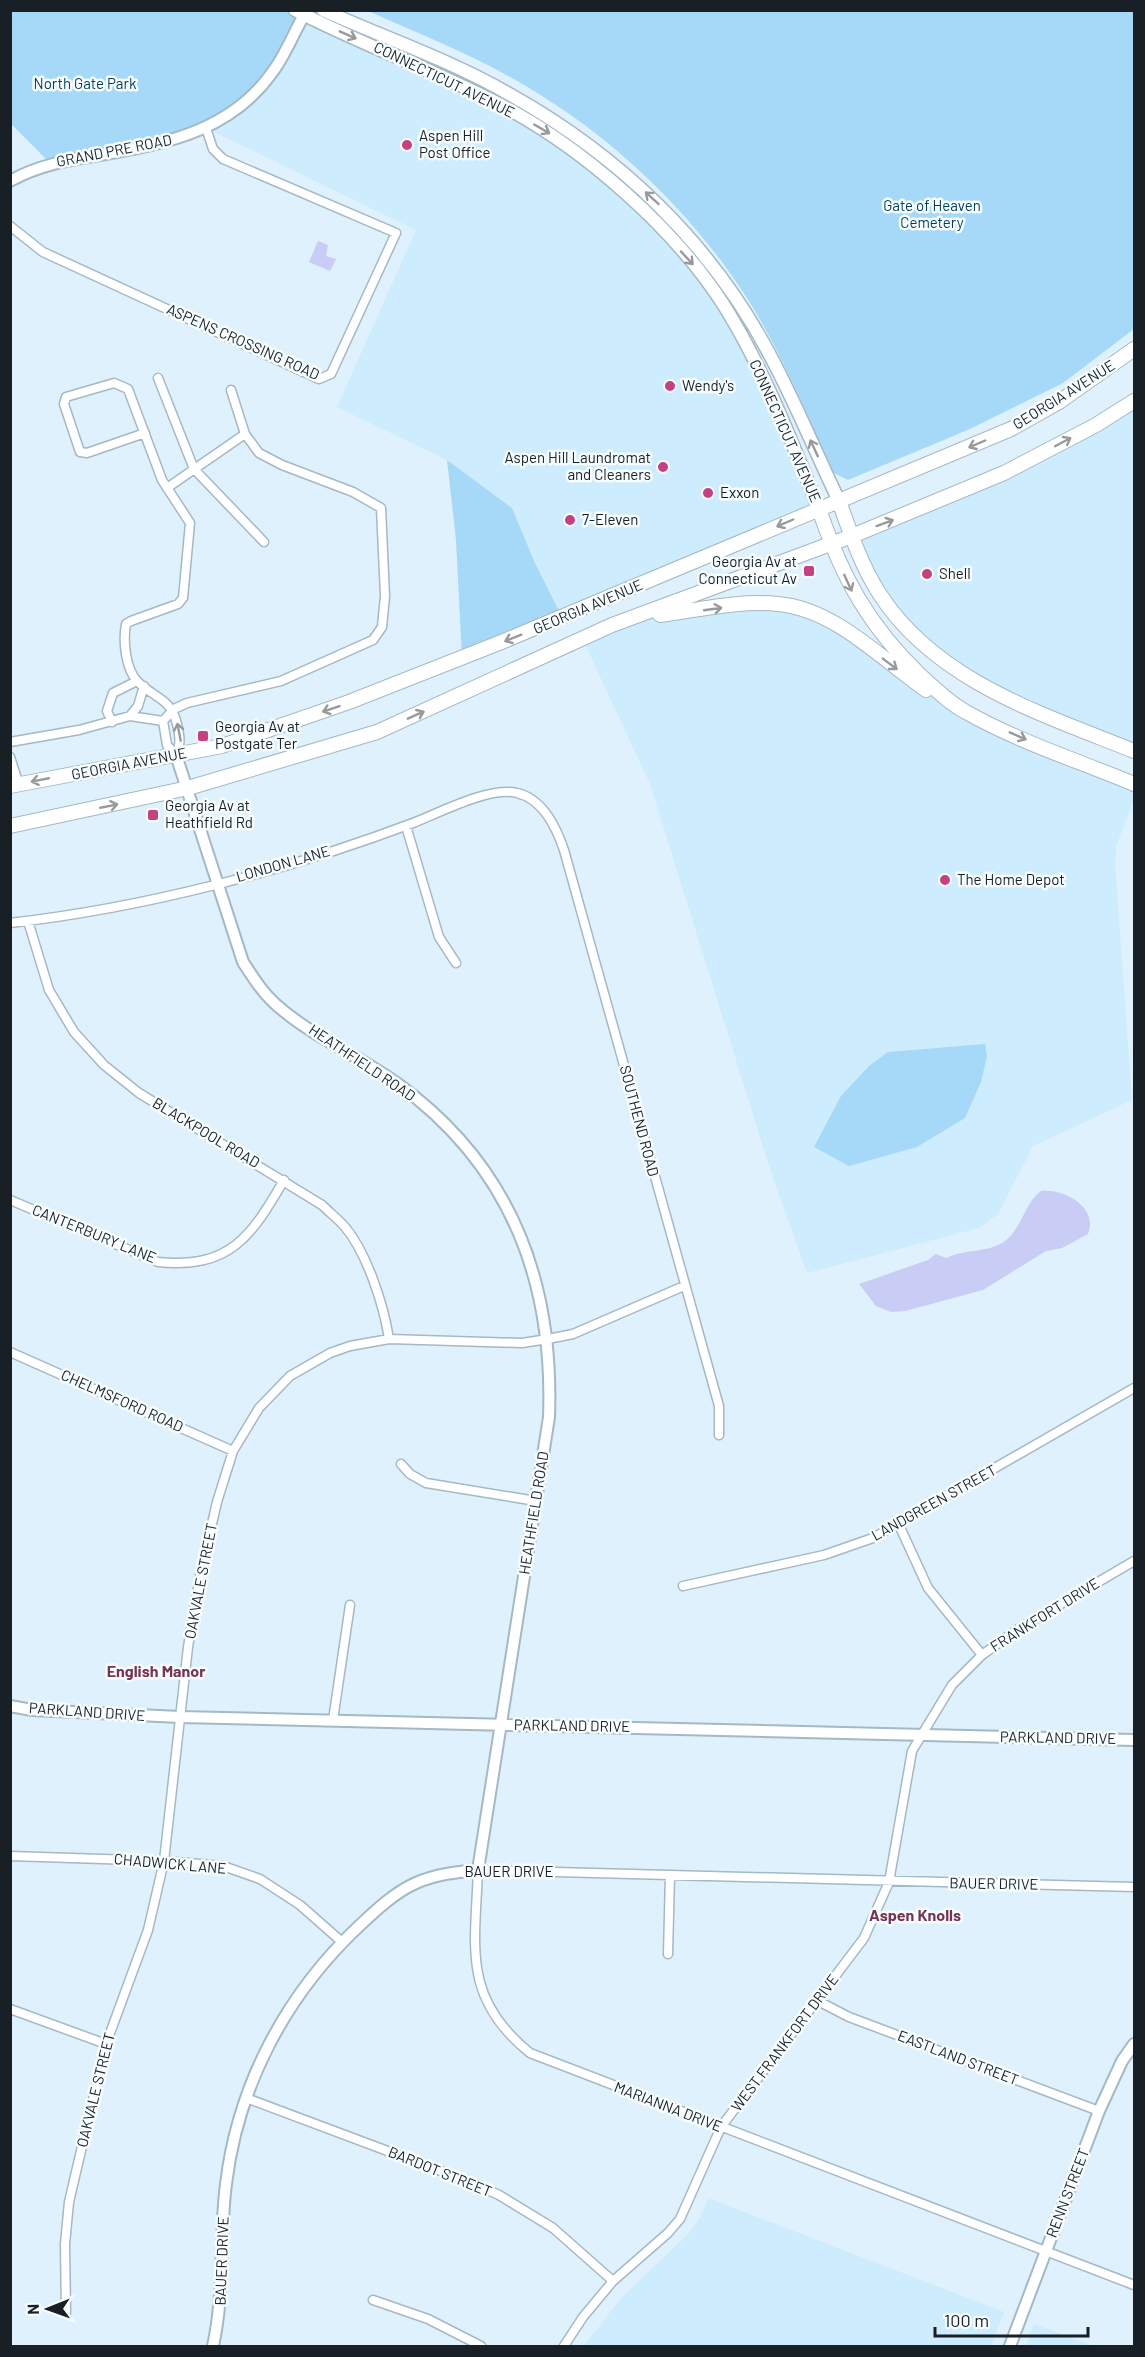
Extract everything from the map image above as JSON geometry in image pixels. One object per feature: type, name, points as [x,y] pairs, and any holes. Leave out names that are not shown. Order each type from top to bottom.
[{"type":"main road","name":"CONNECTICUT AVENUE","points":[[323,10],[457,68],[509,94],[595,148],[666,211],[700,248],[760,338],[839,501],[871,579],[908,630],[949,665],[1012,699],[1134,751]]},
{"type":"main road","name":"CONNECTICUT AVENUE","points":[[302,12],[502,105],[585,158],[643,211],[697,269],[724,306],[775,401],[819,508],[831,544],[849,584],[869,619],[908,663],[965,712],[1134,784]]},
{"type":"main road","name":"GEORGIA AVENUE","points":[[15,785],[222,746],[350,702],[499,644],[1011,429],[1059,402],[1134,349]]},
{"type":"main road","name":"GEORGIA AVENUE","points":[[10,826],[188,788],[377,732],[634,618],[852,536],[1004,473],[1096,425],[1134,401]]},
{"type":"main road","points":[[634,618],[750,604],[778,604],[809,611],[833,622],[931,694],[965,712]]},
{"type":"street","name":"GRAND PRE ROAD","points":[[10,181],[43,166],[159,145],[206,128],[236,109],[270,76],[302,12]]},
{"type":"street","name":"ASPENS CROSSING ROAD","points":[[10,226],[43,252],[319,379],[325,378],[331,374],[396,233],[223,159],[213,149],[206,128]]},
{"type":"street","points":[[158,378],[194,469],[264,542]]},
{"type":"street","points":[[145,433],[87,453],[81,452],[64,404],[66,397],[114,383],[124,385],[135,405],[166,488],[190,523],[183,597],[178,604],[126,624],[124,632],[131,671],[141,684],[174,709],[181,742],[176,755],[167,745],[163,721]]},
{"type":"street","points":[[163,721],[174,709],[187,703],[266,686],[314,669],[373,640],[382,627],[385,579],[381,508],[353,492],[282,465],[259,453],[245,434],[231,390]]},
{"type":"street","points":[[166,488],[245,434]]},
{"type":"street","points":[[130,716],[138,706],[141,684]]},
{"type":"street","points":[[112,722],[107,711],[113,693],[141,684]]},
{"type":"street","points":[[10,742],[112,722],[130,716],[163,721]]},
{"type":"street","name":"HEATHFIELD ROAD","points":[[176,755],[243,962],[260,989],[280,1008],[407,1091],[447,1124],[481,1165],[515,1222],[538,1282],[548,1339],[549,1417],[500,1724]]},
{"type":"street","points":[[10,757],[15,785]]},
{"type":"street","name":"LONDON LANE","points":[[10,923],[121,905],[217,884],[406,826],[490,794],[515,792],[531,799],[545,811]]},
{"type":"street","name":"SOUTHEND ROAD","points":[[545,811],[558,833],[564,850],[719,1406],[719,1435]]},
{"type":"street","points":[[406,826],[439,937],[456,963]]},
{"type":"street","name":"BLACKPOOL ROAD","points":[[28,921],[49,990],[75,1032],[104,1065],[139,1093],[322,1205],[346,1228],[376,1290],[386,1317],[389,1339]]},
{"type":"street","name":"CANTERBURY LANE","points":[[10,1200],[158,1262],[184,1265],[220,1255],[249,1234],[284,1180]]},
{"type":"street","name":"OAKVALE STREET","points":[[66,2313],[64,2244],[69,2202],[106,2044],[148,1930],[164,1861],[188,1647],[200,1576],[217,1502],[233,1451],[258,1408],[290,1376],[330,1353],[350,1346],[389,1339],[522,1343],[548,1339],[573,1334],[684,1286]]},
{"type":"street","name":"CHELMSFORD ROAD","points":[[10,1352],[233,1451]]},
{"type":"street","name":"LANDGREEN STREET","points":[[683,1586],[824,1556],[873,1539],[1134,1388]]},
{"type":"street","points":[[402,1464],[410,1474],[426,1483],[536,1501]]},
{"type":"street","points":[[899,1525],[928,1588],[982,1655]]},
{"type":"street","name":"FRANKFORT DRIVE","points":[[921,1735],[952,1684],[982,1655],[1018,1629],[1134,1561]]},
{"type":"street","points":[[333,1720],[350,1605]]},
{"type":"street","name":"PARKLAND DRIVE","points":[[10,1706],[32,1710],[180,1717],[1134,1740]]},
{"type":"street","name":"MARIANNA DRIVE","points":[[500,1724],[478,1870],[475,1958],[478,1981],[491,2014],[509,2036],[530,2052],[550,2062],[1134,2285]]},
{"type":"street","name":"WEST FRANKFORT DRIVE","points":[[564,2346],[583,2317],[613,2281],[668,2233],[680,2218],[721,2127],[864,1938],[889,1882],[905,1778],[912,1751],[921,1735]]},
{"type":"street","name":"CHADWICK LANE","points":[[10,1856],[164,1861],[223,1866],[260,1880],[300,1905],[342,1942]]},
{"type":"street","name":"BAUER DRIVE","points":[[213,2346],[220,2312],[225,2185],[234,2138],[246,2098],[263,2055],[289,2007],[342,1942],[373,1913],[413,1884],[435,1875],[478,1870],[1134,1887]]},
{"type":"street","points":[[668,1954],[670,1875]]},
{"type":"street","name":"EASTLAND STREET","points":[[818,2001],[849,2017],[1099,2111]]},
{"type":"street","points":[[10,2009],[106,2044]]},
{"type":"street","name":"RENN STREET","points":[[1010,2346],[1099,2111],[1122,2061],[1134,2044]]},
{"type":"street","name":"BARDOT STREET","points":[[246,2098],[465,2180],[499,2195],[553,2228],[613,2281]]},
{"type":"street","points":[[373,2300],[428,2319],[481,2346]]},
{"type":"shaded area","points":[[304,15],[550,134],[643,211],[724,306],[819,509],[562,617],[535,563],[512,508],[447,460],[337,407],[416,230],[206,128]]},
{"type":"shaded area","points":[[318,241],[328,245],[326,256],[336,259],[330,271],[309,262]]},
{"type":"shaded area","points":[[1134,401],[1134,751],[1012,699],[908,630],[852,536],[917,511]]},
{"type":"shaded area","points":[[731,606],[809,611],[931,694],[1134,784],[1134,801],[1116,846],[1115,864],[1132,1100],[1033,1146],[998,1214],[979,1228],[807,1273],[770,1169],[650,784],[583,640],[634,618]]},
{"type":"shaded area","points":[[1041,1191],[1059,1193],[1077,1201],[1088,1215],[1090,1224],[1088,1234],[1062,1248],[1046,1251],[983,1290],[905,1311],[891,1312],[876,1306],[859,1284],[928,1260],[936,1254],[946,1258],[999,1245],[1011,1236],[1035,1196]]},
{"type":"shaded area","points":[[708,2198],[1004,2312],[991,2346],[584,2346],[621,2298],[688,2234],[701,2217]]},
{"type":"shaded area","points":[[1034,2324],[1093,2346],[1026,2346]]},
{"type":"green space","name":"North Gate Park","points":[[295,10],[304,15],[270,76],[206,128],[51,164],[11,124],[10,11]]},
{"type":"green space","name":"Gate of Heaven Cemetery","points":[[368,11],[1134,11],[1134,329],[1063,383],[970,429],[848,480],[834,473],[782,360],[745,295],[697,230],[670,200],[611,146],[546,99],[512,78],[459,51]]},
{"type":"green space","points":[[447,460],[512,508],[535,563],[562,617],[462,658],[456,540]]},
{"type":"green space","points":[[985,1044],[987,1056],[981,1082],[965,1118],[917,1147],[849,1166],[814,1147],[841,1096],[869,1066],[888,1052]]},
{"type":"place","name":"Aspen Hill Post Office","points":[[407,145]]},
{"type":"place","name":"Wendy's","points":[[670,386]]},
{"type":"place","name":"Aspen Hill Laundromat and Cleaners","points":[[663,467]]},
{"type":"place","name":"Exxon","points":[[708,493]]},
{"type":"place","name":"7-Eleven","points":[[570,520]]},
{"type":"place","name":"Georgia Av at Connecticut Av","points":[[809,571]]},
{"type":"place","name":"Shell","points":[[927,574]]},
{"type":"place","name":"Georgia Av at Postgate Ter","points":[[203,736]]},
{"type":"place","name":"Georgia Av at Heathfield Rd","points":[[153,815]]},
{"type":"place","name":"The Home Depot","points":[[945,880]]},
{"type":"district","name":"English Manor","points":[[156,1671]]},
{"type":"district","name":"Aspen Knolls","points":[[915,1915]]}]
